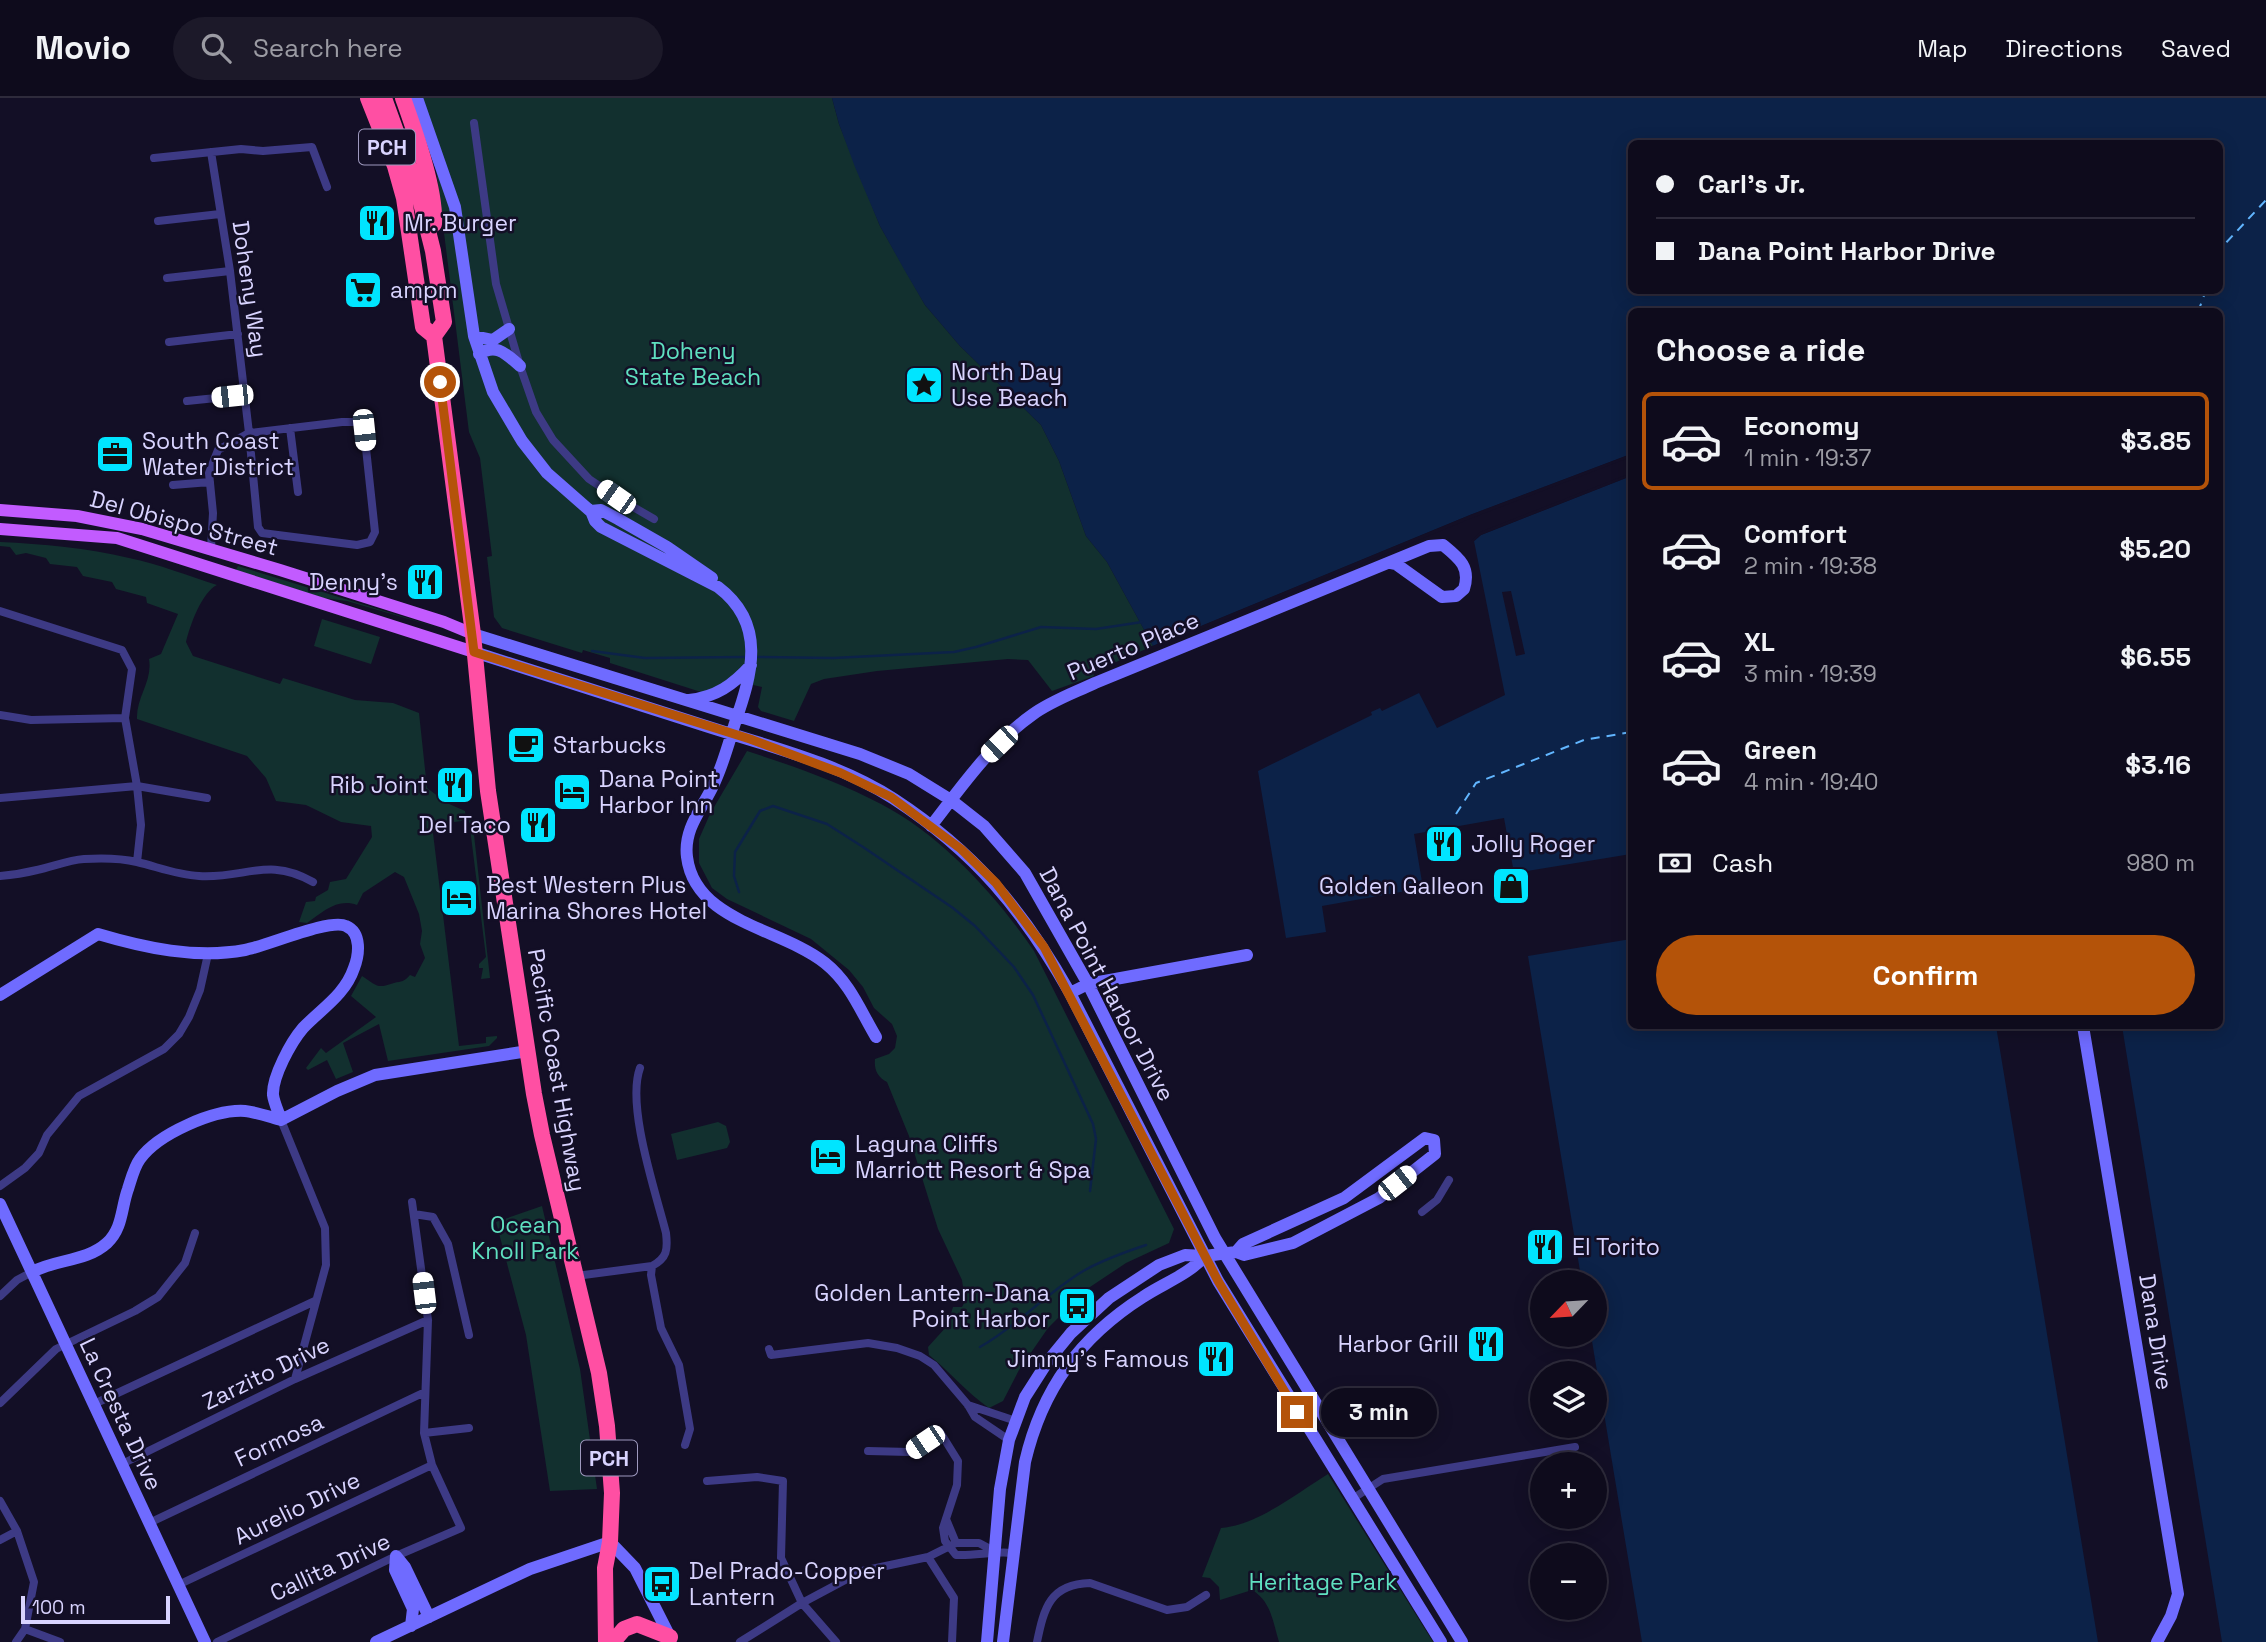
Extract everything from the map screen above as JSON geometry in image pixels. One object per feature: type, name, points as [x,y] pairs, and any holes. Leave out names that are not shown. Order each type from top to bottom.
[{"type":"highway","name":"Pacific Coast Highway","points":[[368,98],[395,166],[404,198],[423,327],[433,336],[473,634],[488,791],[528,1051],[542,1135],[599,1373],[607,1426],[612,1493],[610,1542],[605,1568],[606,1642]]},
{"type":"highway","name":"Pacific Coast Highway","points":[[383,98],[414,177],[433,251],[444,322],[433,336]]},
{"type":"highway","points":[[403,98],[420,150],[435,214],[433,251]]},
{"type":"highway","points":[[613,1642],[624,1629],[638,1624],[671,1640]]},
{"type":"main road","name":"Del Obispo Street","points":[[0,510],[108,521],[211,548],[444,622],[473,634]]},
{"type":"main road","name":"Del Obispo Street","points":[[0,529],[117,538],[474,652]]},
{"type":"street","points":[[417,98],[455,207],[479,354],[494,392],[522,442],[548,474],[599,520],[648,549],[714,581]]},
{"type":"street","points":[[474,123],[491,257],[520,366],[543,425],[569,460],[589,479],[654,519]]},
{"type":"street","points":[[154,159],[242,149],[263,151],[312,147],[327,187]]},
{"type":"street","name":"Doheny Way","points":[[211,152],[239,334],[248,433],[258,527],[262,533],[357,545],[370,542],[375,532],[364,430],[358,422],[290,428],[248,433],[218,450],[209,473],[213,513],[211,548]]},
{"type":"street","points":[[158,221],[220,214]]},
{"type":"street","points":[[167,278],[230,271]]},
{"type":"street","points":[[474,335],[493,340],[509,329]]},
{"type":"street","points":[[169,342],[239,334]]},
{"type":"street","points":[[479,354],[489,348],[497,349],[520,366]]},
{"type":"street","points":[[187,401],[245,395]]},
{"type":"street","points":[[290,428],[298,492]]},
{"type":"street","points":[[173,485],[210,482]]},
{"type":"street","points":[[591,511],[601,510],[618,519],[667,547],[714,581],[735,603],[745,621],[752,644],[751,665],[732,734],[716,780],[689,831],[687,858],[693,880],[701,893],[717,907],[807,951],[833,970],[850,988],[876,1037]]},
{"type":"street","name":"Puerto Place","points":[[931,826],[982,761],[1016,727],[1051,703],[1391,563],[1413,551],[1443,545],[1462,561],[1467,581],[1461,593],[1442,597],[1391,563]]},
{"type":"street","points":[[0,611],[122,650],[132,668],[125,718],[141,825],[136,862]]},
{"type":"street","name":"Dana Point Harbor Drive","points":[[473,634],[883,762],[909,774],[951,800],[984,826],[1025,873],[1088,984],[1231,1253],[1368,1488],[1462,1642]]},
{"type":"street","name":"Dana Point Harbor Drive","points":[[474,652],[732,734],[848,776],[891,797],[961,849],[996,883],[1044,947],[1205,1256],[1441,1642]]},
{"type":"street","points":[[685,700],[719,693],[751,665]]},
{"type":"street","points":[[0,715],[31,720],[125,718]]},
{"type":"street","points":[[0,798],[137,786],[207,799]]},
{"type":"street","points":[[0,876],[37,871],[80,859],[111,859],[198,876],[229,875],[271,868],[299,874],[313,882]]},
{"type":"street","points":[[0,995],[98,934],[142,947],[208,954],[244,950],[328,924],[344,924],[353,931],[359,945],[354,969],[342,992],[301,1030],[280,1066],[273,1096],[325,1228],[326,1265],[295,1379]]},
{"type":"street","points":[[0,1186],[25,1168],[39,1153],[47,1135],[79,1096],[164,1049],[179,1034],[200,990],[208,954]]},
{"type":"street","points":[[1070,993],[1088,984],[1247,955]]},
{"type":"street","name":"Dana Drive","points":[[2084,1029],[2178,1594],[2171,1616],[2157,1642]]},
{"type":"street","points":[[0,1296],[17,1280],[43,1266],[85,1257],[106,1243],[120,1224],[126,1192],[139,1160],[161,1138],[201,1119],[244,1111],[281,1120],[375,1075],[528,1051]]},
{"type":"street","points":[[576,1276],[652,1266],[665,1257],[666,1233],[645,1148],[636,1094],[640,1068]]},
{"type":"street","points":[[987,1642],[1000,1489],[1009,1440],[1025,1397],[1048,1361],[1072,1333],[1109,1298],[1160,1265],[1185,1255],[1244,1255],[1293,1243],[1379,1198],[1435,1154],[1434,1140],[1425,1138],[1340,1199],[1243,1244],[1231,1253]]},
{"type":"street","points":[[1422,1212],[1437,1200],[1449,1180]]},
{"type":"street","points":[[1340,1199],[1347,1215]]},
{"type":"street","points":[[412,1202],[428,1320],[424,1433],[432,1465]]},
{"type":"street","name":"La Cresta Drive","points":[[0,1203],[205,1642]]},
{"type":"street","points":[[414,1214],[433,1217],[449,1244],[469,1335]]},
{"type":"street","points":[[0,1403],[56,1349],[158,1297],[185,1263],[195,1233]]},
{"type":"street","points":[[1003,1642],[1012,1553],[1027,1453],[1048,1397],[1068,1364],[1092,1335],[1142,1297],[1167,1281],[1194,1269],[1205,1256]]},
{"type":"street","points":[[652,1266],[656,1304],[662,1328],[678,1365],[690,1429],[685,1445]]},
{"type":"street","points":[[94,1404],[315,1301]]},
{"type":"street","name":"Zarzito Drive","points":[[122,1464],[295,1379],[428,1320]]},
{"type":"street","points":[[769,1349],[771,1355],[868,1343],[897,1348],[920,1356],[934,1365],[975,1417],[1009,1440]]},
{"type":"street","points":[[1048,1361],[1048,1397]]},
{"type":"street","name":"Formosa","points":[[149,1522],[425,1392]]},
{"type":"street","points":[[968,1405],[1016,1421]]},
{"type":"street","points":[[424,1433],[469,1428]]},
{"type":"street","points":[[868,1451],[910,1452],[940,1432],[958,1461],[957,1485],[943,1532],[953,1545],[956,1555],[980,1556],[994,1551],[1012,1553]]},
{"type":"street","points":[[1352,1499],[1383,1479],[1575,1447]]},
{"type":"street","name":"Callita Drive","points":[[217,1642],[396,1556],[461,1528],[432,1465]]},
{"type":"street","name":"Aurelio Drive","points":[[178,1585],[432,1465]]},
{"type":"street","points":[[707,1481],[757,1478],[783,1481],[781,1558],[802,1603],[836,1642]]},
{"type":"street","points":[[0,1501],[17,1531],[34,1582],[25,1629],[16,1642]]},
{"type":"street","points":[[0,1540],[17,1531]]},
{"type":"street","points":[[376,1642],[530,1569],[610,1542],[635,1568],[671,1640]]},
{"type":"street","points":[[740,1642],[802,1603],[862,1571],[928,1557],[953,1545]]},
{"type":"street","points":[[396,1556],[405,1567],[429,1617]]},
{"type":"street","points":[[396,1556],[395,1570],[414,1609],[411,1626]]},
{"type":"street","points":[[928,1557],[954,1598],[952,1642]]},
{"type":"street","points":[[1037,1642],[1051,1598],[1062,1588],[1077,1583],[1090,1583],[1167,1610],[1187,1608],[1206,1594]]},
{"type":"street","points":[[25,1629],[60,1642]]},
{"type":"green space","name":"Doheny State Beach","points":[[411,98],[832,98],[839,124],[880,226],[925,305],[960,346],[1041,425],[1059,461],[1086,536],[1107,562],[1153,646],[1093,672],[1094,676],[1052,691],[1028,660],[1008,659],[877,671],[824,679],[811,684],[794,721],[761,711],[758,707],[762,687],[731,680],[722,688],[701,692],[610,663],[610,658],[583,650],[582,653],[502,628],[494,617],[487,557],[492,556],[480,458],[469,432],[436,169]]},
{"type":"green space","points":[[0,542],[65,547],[113,555],[151,563],[217,585],[206,594],[190,627],[186,642],[193,656],[280,684],[283,678],[355,700],[393,703],[419,713],[427,788],[447,803],[465,811],[466,818],[472,817],[490,978],[481,979],[483,968],[479,968],[479,964],[486,957],[469,820],[432,825],[459,1046],[486,1043],[486,1037],[497,1036],[489,1046],[388,1061],[379,1024],[343,1043],[353,1072],[336,1079],[327,1060],[308,1070],[306,1068],[321,1048],[326,1053],[376,1017],[351,996],[362,976],[374,984],[384,986],[406,979],[410,975],[415,977],[425,958],[420,944],[422,931],[419,914],[404,877],[395,872],[363,893],[357,905],[343,903],[307,923],[299,922],[306,902],[315,901],[316,897],[328,890],[330,882],[346,879],[372,837],[371,826],[341,822],[306,805],[276,801],[266,778],[247,756],[137,719],[139,703],[149,675],[149,659],[161,654],[178,614],[147,603],[146,597],[116,589],[112,582],[83,576],[77,567],[50,564],[46,558],[26,553],[16,555],[10,547],[0,546]]},
{"type":"green space","points":[[238,566],[443,629],[347,601],[323,598],[236,570]]},
{"type":"green space","points":[[322,619],[380,637],[371,664],[314,646]]},
{"type":"green space","points":[[747,751],[816,775],[904,817],[946,850],[985,888],[1034,951],[1174,1229],[1169,1243],[1126,1263],[1087,1289],[1048,1328],[1019,1370],[1003,1401],[989,1408],[929,1355],[928,1347],[947,1326],[953,1307],[962,1307],[965,1301],[962,1280],[938,1229],[909,1136],[887,1082],[876,1069],[875,1059],[889,1054],[895,1048],[897,1036],[892,1024],[874,1008],[863,987],[849,970],[811,939],[727,899],[712,888],[699,863],[699,839],[710,814]]},
{"type":"green space","points":[[718,1122],[726,1126],[730,1142],[727,1148],[677,1160],[671,1134]]},
{"type":"green space","name":"Ocean Knoll Park","points":[[542,1206],[580,1369],[597,1489],[550,1491],[526,1335],[496,1222]]},
{"type":"green space","name":"Heritage Park","points":[[1328,1474],[1433,1642],[1279,1642],[1270,1613],[1258,1595],[1252,1590],[1220,1600],[1219,1587],[1210,1578],[1202,1577],[1221,1528],[1235,1526],[1263,1515]]},
{"type":"water","points":[[832,98],[2266,98],[2266,1642],[2222,1642],[2122,1029],[2223,1029],[2223,308],[1628,308],[1628,455],[1470,515],[1153,646],[1107,562],[1086,536],[1059,461],[1041,425],[960,346],[925,305],[880,226],[855,167]]},
{"type":"water","points":[[1628,477],[1628,854],[1514,873],[1504,818],[1414,834],[1423,888],[1322,906],[1326,932],[1286,938],[1258,771],[1372,715],[1371,712],[1380,708],[1382,711],[1419,693],[1437,728],[1505,695],[1474,541],[1481,535]]},
{"type":"water","points":[[1628,939],[1628,1029],[1996,1029],[2098,1642],[1642,1642],[1607,1431],[1607,1361],[1595,1361],[1593,1348],[1607,1347],[1607,1270],[1580,1270],[1528,956]]},
{"type":"pier","points":[[1628,455],[1628,458],[1472,518],[1154,649],[1150,647],[1470,515]]},
{"type":"pier","points":[[1628,474],[1628,477],[1471,541],[1480,532]]},
{"type":"pier","points":[[1511,591],[1525,654],[1516,656],[1502,592]]},
{"type":"waterway","points":[[755,657],[833,658],[954,652],[1041,627],[1096,629],[1142,622]]},
{"type":"waterway","points":[[592,651],[645,658],[745,657]]},
{"type":"waterway","points":[[739,892],[734,876],[735,852],[760,811],[773,806],[827,824],[953,908],[975,926],[1014,967],[1033,995],[1093,1124],[1096,1139],[1090,1191]]},
{"type":"waterway","points":[[980,1347],[1085,1270],[1146,1245]]},
{"type":"ferry route","points":[[2223,246],[2266,200]]},
{"type":"ferry route","points":[[2199,308],[2205,294]]},
{"type":"ferry route","points":[[1456,814],[1476,783],[1584,740],[1628,733]]},
{"type":"place","name":"Mr. Burger","points":[[377,223]]},
{"type":"place","name":"ampm","points":[[363,290]]},
{"type":"place","name":"North Day Use Beach","points":[[924,385]]},
{"type":"place","name":"South Coast Water District","points":[[115,454]]},
{"type":"place","name":"Denny's","points":[[425,582]]},
{"type":"place","name":"Starbucks","points":[[526,745]]},
{"type":"place","name":"Rib Joint","points":[[455,785]]},
{"type":"place","name":"Dana Point Harbor Inn","points":[[572,792]]},
{"type":"place","name":"Del Taco","points":[[538,825]]},
{"type":"place","name":"Jolly Roger","points":[[1444,844]]},
{"type":"place","name":"Golden Galleon","points":[[1511,886]]},
{"type":"place","name":"Best Western Plus Marina Shores Hotel","points":[[459,898]]},
{"type":"place","name":"Laguna Cliffs Marriott Resort & Spa","points":[[828,1157]]},
{"type":"place","name":"El Torito","points":[[1545,1247]]},
{"type":"place","name":"Golden Lantern-Dana Point Harbor","points":[[1077,1306]]},
{"type":"place","name":"Harbor Grill","points":[[1486,1344]]},
{"type":"place","name":"Jimmy's Famous","points":[[1216,1359]]},
{"type":"place","name":"Del Prado-Copper Lantern","points":[[662,1584]]},
{"type":"route","points":[[440,382],[474,652],[750,739],[841,773],[891,797],[961,849],[996,883],[1044,947],[1218,1281],[1297,1412]]}]
